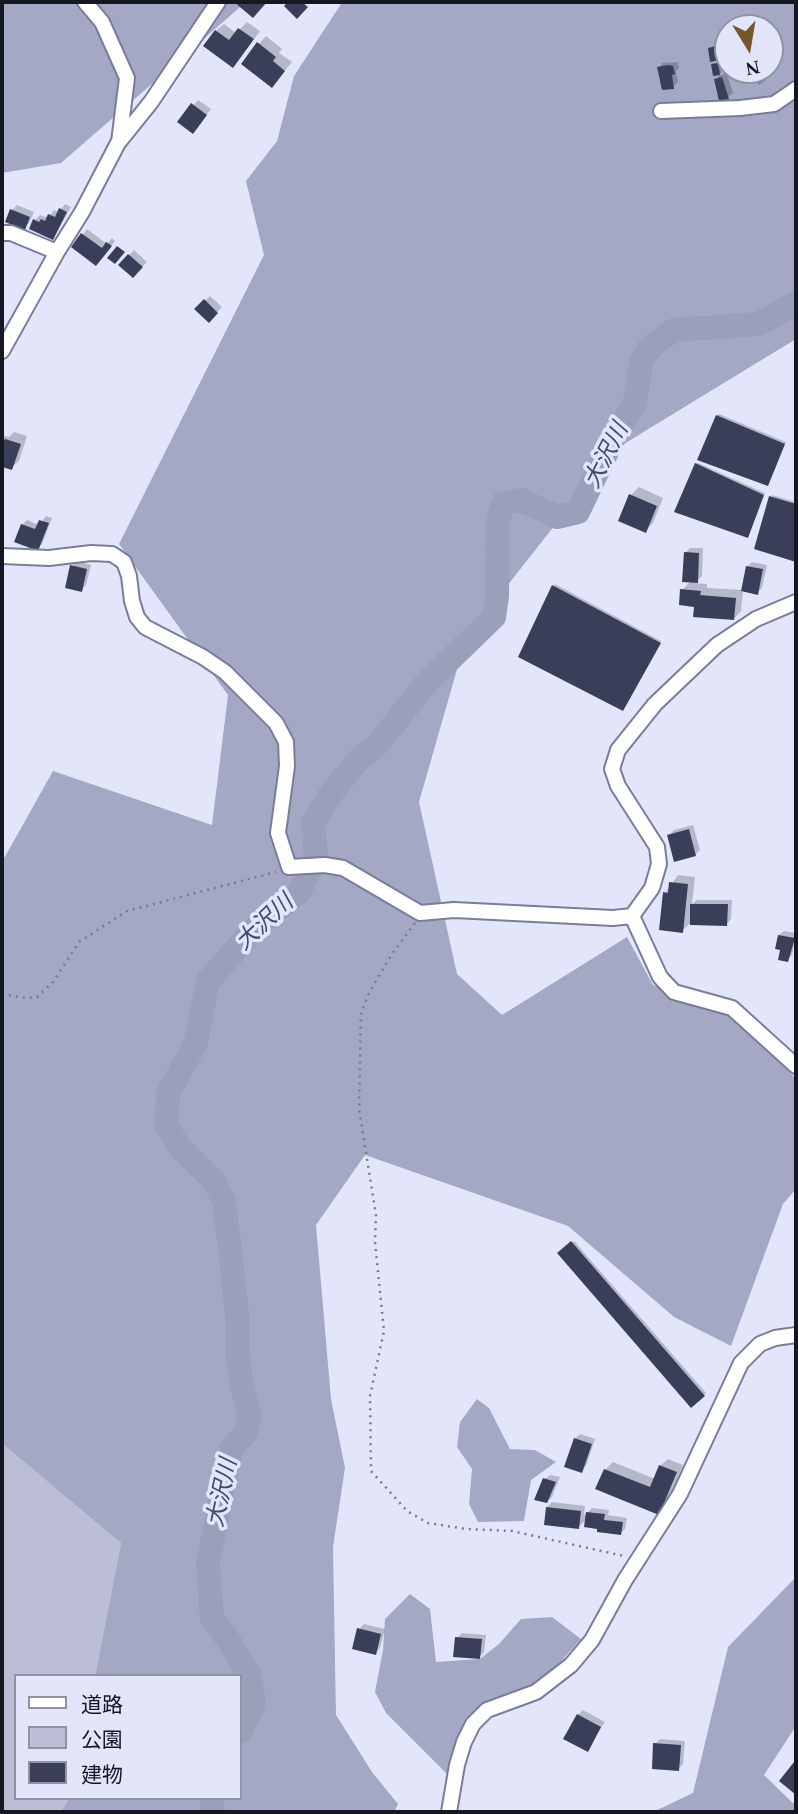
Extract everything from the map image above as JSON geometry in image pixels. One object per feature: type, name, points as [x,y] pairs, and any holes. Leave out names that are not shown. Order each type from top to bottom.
[{"type":"street","points":[[85,2],[102,22],[127,78],[118,143]]},
{"type":"street","points":[[2,351],[82,212],[118,143],[151,102],[218,2]]},
{"type":"street","points":[[660,111],[774,104],[796,89]]},
{"type":"street","points":[[2,233],[11,233],[57,252]]},
{"type":"street","points":[[2,556],[49,558],[91,553],[112,554],[124,562],[130,576],[132,601],[137,617],[145,627],[203,657],[225,672],[276,723],[286,742],[288,766],[278,833],[289,867],[325,865],[344,868],[420,913],[454,911],[613,918],[632,916],[652,888],[659,864],[657,847],[618,786],[612,769],[618,750],[655,704],[717,645],[756,619],[796,602]]},
{"type":"street","points":[[632,916],[660,977],[674,992],[732,1008],[796,1066]]},
{"type":"street","points":[[449,1812],[457,1765],[473,1724],[487,1710],[536,1692],[571,1665],[592,1640],[680,1494],[741,1363],[760,1344],[775,1338],[796,1335]]},
{"type":"path","points":[[2,994],[37,997],[53,982],[79,942],[127,911],[289,867]]},
{"type":"path","points":[[420,913],[381,972],[361,1013],[359,1109],[376,1214],[375,1242],[384,1331],[370,1396],[371,1471],[407,1511],[428,1523],[466,1529],[512,1531],[638,1560]]},
{"type":"green space","points":[[2,1437],[121,1543],[95,1674],[14,1674],[14,1800],[68,1800],[61,1812],[2,1812]]},
{"type":"shaded area","points":[[2,2],[246,2],[61,163],[2,173]]},
{"type":"shaded area","points":[[339,2],[796,2],[796,339],[614,450],[466,638],[419,802],[457,974],[502,1015],[627,937],[653,985],[728,1007],[796,1079],[796,1189],[783,1204],[731,1346],[674,1317],[568,1226],[365,1155],[316,1225],[331,1399],[345,1468],[333,1547],[336,1715],[372,1772],[398,1804],[394,1812],[61,1812],[68,1800],[242,1800],[242,1674],[95,1674],[121,1543],[2,1443],[2,862],[53,771],[212,825],[228,695],[119,544],[264,255],[246,181],[277,141],[294,76],[341,4]]},
{"type":"shaded area","points":[[477,1399],[489,1408],[510,1449],[535,1450],[556,1462],[531,1480],[524,1521],[478,1522],[469,1504],[472,1469],[457,1447],[460,1422]]},
{"type":"shaded area","points":[[796,1577],[796,1726],[764,1775],[796,1806],[796,1812],[653,1812],[693,1793],[728,1647]]},
{"type":"shaded area","points":[[410,1594],[430,1609],[436,1662],[480,1659],[499,1644],[521,1619],[552,1617],[581,1639],[548,1676],[487,1710],[460,1737],[448,1775],[386,1713],[375,1692],[383,1650],[385,1619]]},
{"type":"building","points":[[234,2],[267,2],[253,18]]},
{"type":"building","points":[[288,2],[302,2],[308,7],[297,19],[284,6]]},
{"type":"building","points":[[238,28],[254,39],[233,68],[203,46],[215,30],[229,40]]},
{"type":"building","points":[[257,42],[276,57],[273,61],[285,71],[272,88],[241,64]]},
{"type":"building","points":[[714,46],[714,61],[710,62],[708,48]]},
{"type":"building","points":[[673,66],[675,74],[672,75],[674,89],[662,90],[657,67]]},
{"type":"building","points":[[715,84],[724,84],[729,99],[719,101]]},
{"type":"building","points":[[191,103],[207,115],[193,134],[177,122]]},
{"type":"building","points":[[59,208],[67,212],[53,240],[29,229],[33,219],[45,221],[48,214],[55,217]]},
{"type":"building","points":[[10,209],[30,217],[25,230],[5,222]]},
{"type":"building","points":[[81,233],[102,248],[106,242],[112,246],[96,266],[71,247]]},
{"type":"building","points":[[117,246],[125,252],[115,264],[107,258]]},
{"type":"building","points":[[128,254],[143,267],[133,278],[118,265]]},
{"type":"building","points":[[204,299],[218,313],[209,323],[194,309]]},
{"type":"building","points":[[716,415],[785,444],[768,486],[697,460]]},
{"type":"building","points":[[5,439],[21,444],[12,470],[2,467],[2,444]]},
{"type":"building","points":[[695,463],[764,495],[748,538],[674,512]]},
{"type":"building","points":[[629,494],[657,506],[646,533],[618,521]]},
{"type":"building","points":[[769,496],[796,504],[796,562],[754,549]]},
{"type":"building","points":[[39,520],[49,523],[38,551],[14,542],[21,524],[35,529]]},
{"type":"building","points":[[684,552],[699,553],[698,583],[682,582]]},
{"type":"building","points":[[70,565],[87,569],[82,592],[65,588]]},
{"type":"building","points":[[746,566],[763,569],[758,595],[741,591]]},
{"type":"building","points":[[552,585],[661,643],[623,711],[518,657]]},
{"type":"building","points":[[680,589],[701,591],[700,595],[736,598],[734,620],[693,617],[694,607],[679,605]]},
{"type":"building","points":[[689,829],[696,856],[674,862],[667,835]]},
{"type":"building","points":[[669,882],[688,884],[683,933],[659,930],[663,892],[668,893]]},
{"type":"building","points":[[690,904],[728,904],[727,926],[690,925]]},
{"type":"building","points":[[778,935],[795,938],[788,962],[778,960],[780,950],[775,949]]},
{"type":"building","points":[[571,1241],[705,1396],[691,1408],[557,1253]]},
{"type":"building","points":[[574,1438],[592,1444],[582,1473],[564,1467]]},
{"type":"building","points":[[659,1465],[677,1472],[659,1515],[595,1489],[604,1469],[650,1487]]},
{"type":"building","points":[[543,1478],[556,1482],[547,1503],[534,1500]]},
{"type":"building","points":[[546,1507],[581,1511],[579,1529],[544,1525]]},
{"type":"building","points":[[586,1512],[605,1514],[604,1520],[623,1522],[621,1535],[597,1532],[597,1529],[584,1527]]},
{"type":"building","points":[[357,1628],[381,1634],[376,1655],[352,1649]]},
{"type":"building","points":[[455,1637],[482,1639],[480,1659],[453,1657]]},
{"type":"building","points":[[577,1714],[601,1727],[588,1752],[563,1739]]},
{"type":"building","points":[[653,1743],[681,1745],[679,1771],[652,1769]]},
{"type":"building","points":[[794,1762],[796,1764],[796,1795],[779,1781]]},
{"type":"waterway","name":"大沢川","points":[[242,1727],[254,1705],[250,1676],[212,1618],[208,1563],[231,1449],[245,1434],[250,1416],[237,1353],[237,1314],[224,1201],[214,1181],[179,1147],[166,1125],[168,1094],[196,1042],[208,981],[254,929],[299,892],[316,856],[313,822],[330,795],[356,762],[378,744],[427,682],[494,617],[497,596],[498,520],[503,503],[521,500],[557,517],[578,512],[614,437],[635,402],[641,363],[649,348],[674,330],[759,324],[796,303]]},
{"type":"waterway","name":"大沢川","points":[[211,1800],[213,1812]]}]
